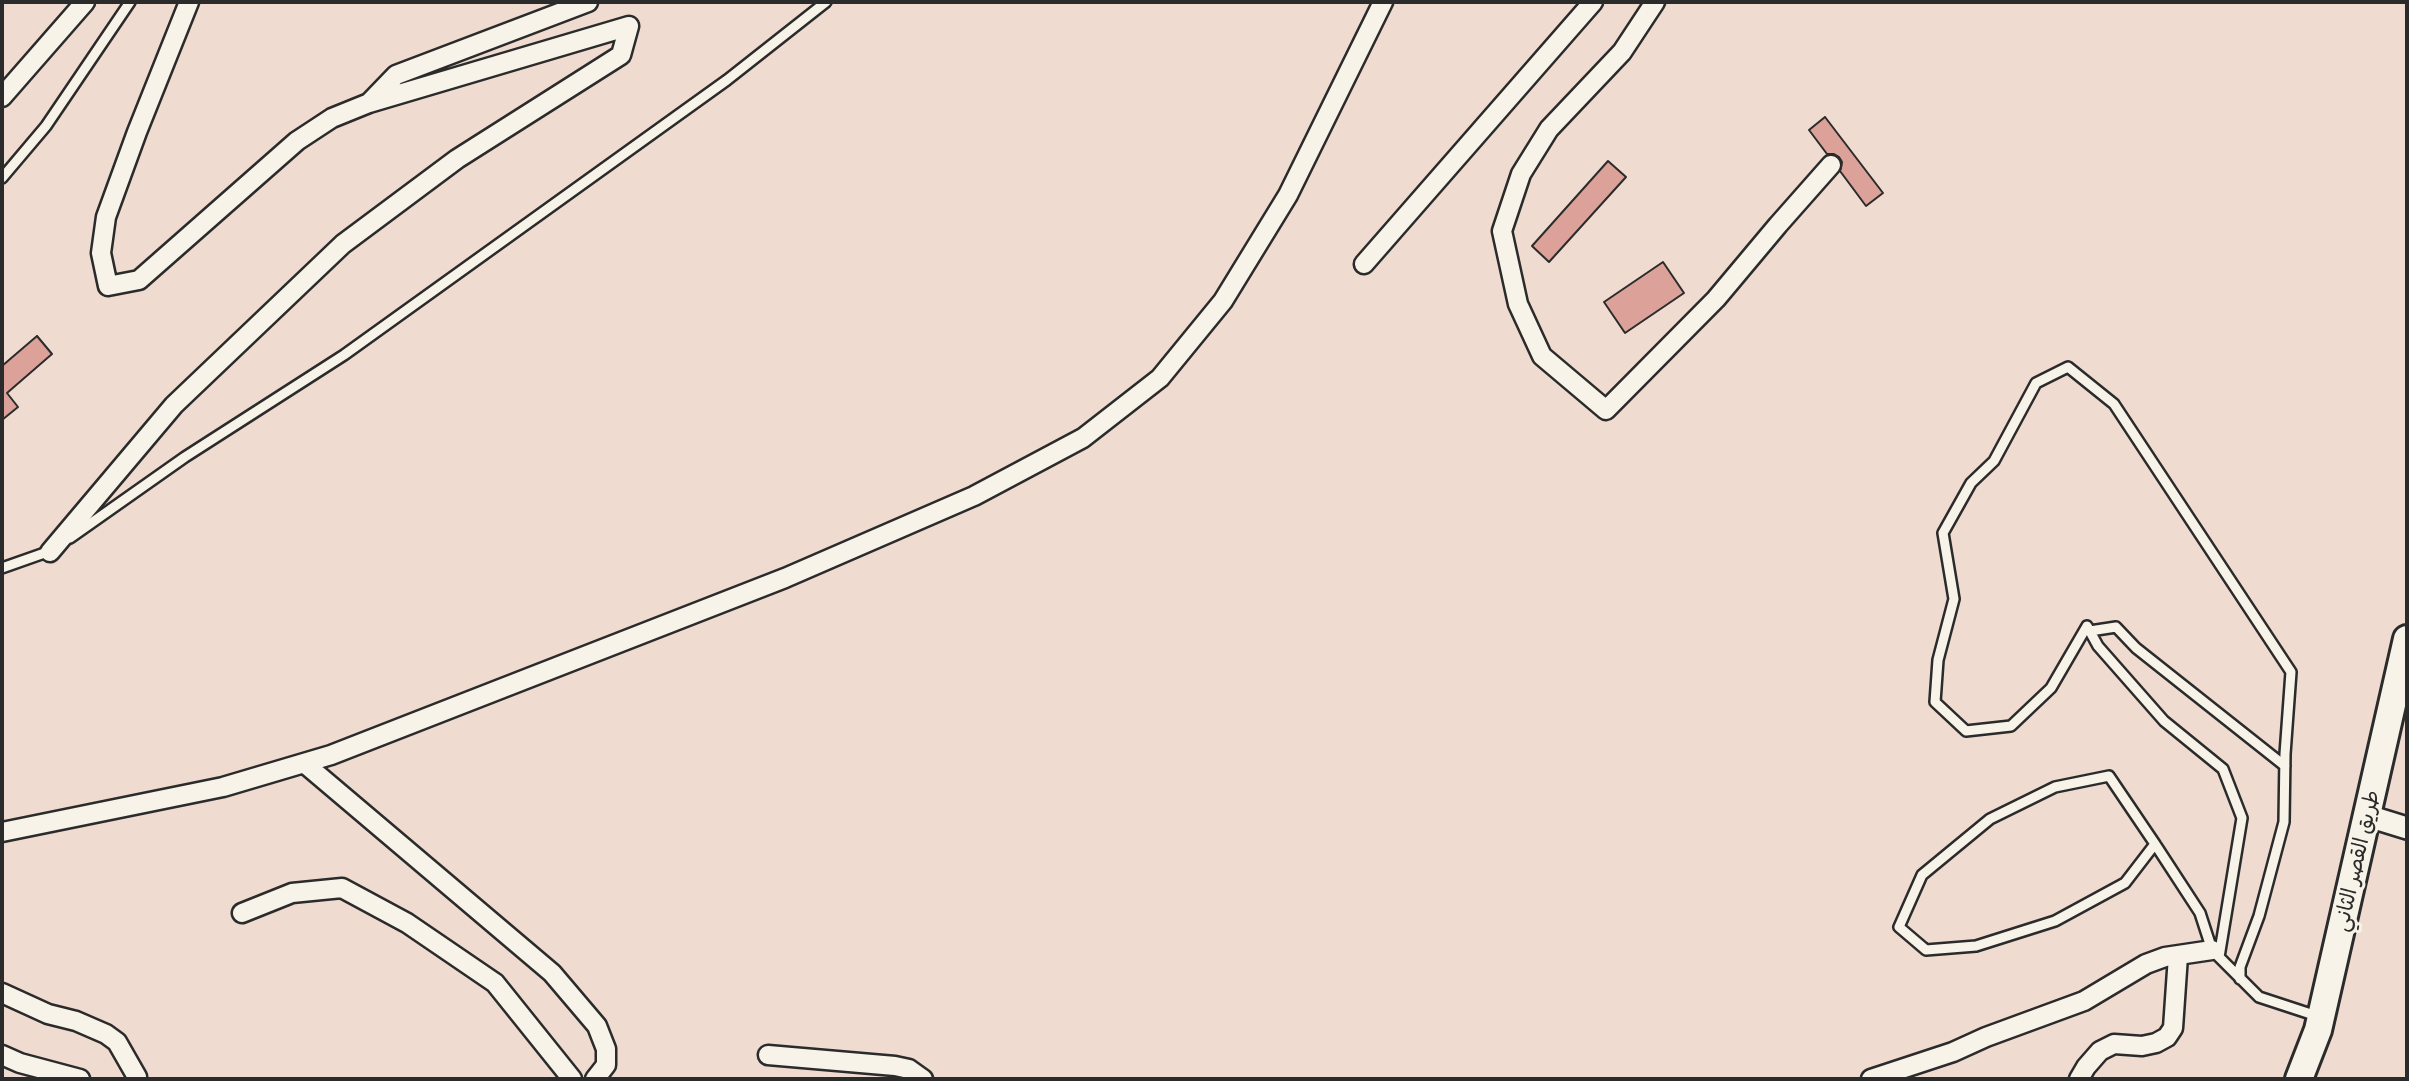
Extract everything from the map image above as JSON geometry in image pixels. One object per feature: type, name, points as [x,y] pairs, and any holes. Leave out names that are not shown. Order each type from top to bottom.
[{"type":"main road","name":"طريق القصر الثاني","points":[[2299,1079],[2321,1018],[2407,639]]},
{"type":"street","points":[[2,97],[85,2]]},
{"type":"street","points":[[50,552],[174,405],[343,244],[457,159],[621,55],[629,26],[369,103],[332,118],[297,141],[139,279],[108,286],[101,253],[106,217],[136,132],[189,2]]},
{"type":"street","points":[[369,103],[396,75],[589,2]]},
{"type":"street","points":[[2,831],[223,787],[331,755],[785,578],[974,496],[1083,438],[1160,378],[1223,301],[1288,195],[1383,2]]},
{"type":"street","points":[[1364,264],[1593,2]]},
{"type":"street","points":[[1655,2],[1622,52],[1549,129],[1521,174],[1502,231],[1518,304],[1542,356],[1606,410],[1716,299],[1831,165]]},
{"type":"street","points":[[304,763],[552,973],[597,1026],[607,1049],[606,1065],[595,1079]]},
{"type":"street","points":[[2368,816],[2407,828]]},
{"type":"street","points":[[242,913],[292,893],[342,888],[407,923],[495,983],[572,1079]]},
{"type":"street","points":[[1871,1079],[1953,1052],[1986,1037],[2084,1002],[2146,964],[2165,957],[2215,953]]},
{"type":"street","points":[[2079,1079],[2101,1051],[2114,1044],[2143,1046],[2167,1037],[2173,1028],[2178,956]]},
{"type":"street","points":[[2,993],[48,1014],[76,1021],[106,1034],[117,1042],[138,1079]]},
{"type":"street","points":[[2,1055],[20,1063],[80,1079]]},
{"type":"street","points":[[768,1055],[895,1066],[909,1069],[923,1079]]},
{"type":"lane","points":[[2,178],[46,127],[130,2]]},
{"type":"lane","points":[[2,568],[50,552],[185,457],[344,355],[727,80],[826,2]]},
{"type":"lane","points":[[2215,953],[2242,818],[2223,769],[2164,721],[2098,646],[2087,626],[2051,688],[2011,726],[1966,731],[1935,702],[1938,660],[1954,599],[1943,533],[1971,483],[1994,461],[2036,383],[2068,367],[2114,404],[2291,672],[2284,766],[2284,822],[2259,916],[2239,967],[2240,979]]},
{"type":"lane","points":[[2090,631],[2116,627],[2136,648],[2284,766]]},
{"type":"lane","points":[[2155,844],[2124,883],[2055,921],[1976,946],[1926,950],[1899,927],[1922,875],[1990,819],[2055,787],[2109,776],[2155,844],[2200,913],[2215,953],[2259,997],[2321,1018]]},
{"type":"building","points":[[1825,117],[1883,193],[1866,206],[1840,171],[1842,162],[1839,157],[1827,154],[1809,130]]},
{"type":"building","points":[[1608,161],[1626,177],[1549,262],[1532,246]]},
{"type":"building","points":[[1663,262],[1684,293],[1625,333],[1604,302]]},
{"type":"building","points":[[37,336],[52,354],[7,393],[18,407],[2,420],[2,366]]}]
